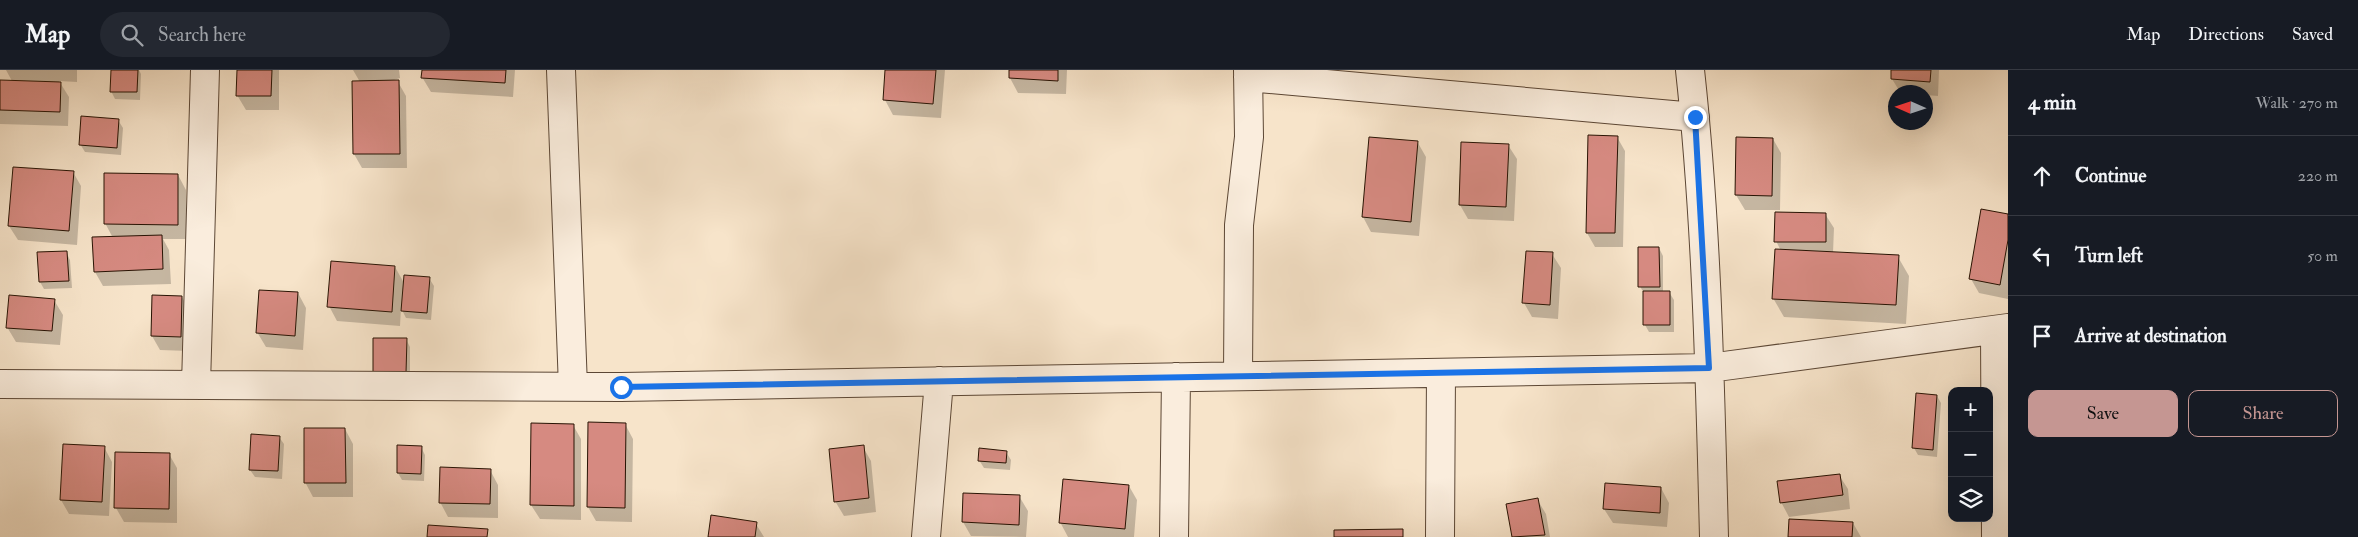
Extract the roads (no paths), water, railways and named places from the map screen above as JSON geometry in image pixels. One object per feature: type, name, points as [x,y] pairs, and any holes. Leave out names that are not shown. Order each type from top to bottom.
[{"type":"street","points":[[196,385],[205,70]]},
{"type":"street","points":[[561,70],[573,387]]},
{"type":"street","points":[[1690,70],[1695,117],[1709,368],[1714,537]]},
{"type":"street","points":[[1238,376],[1239,224],[1249,137],[1248,74],[1695,117]]},
{"type":"street","points":[[0,384],[573,387],[1709,368],[2001,329],[1996,537]]},
{"type":"street","points":[[1440,537],[1441,373]]},
{"type":"street","points":[[1174,537],[1176,377]]},
{"type":"street","points":[[926,537],[939,381]]}]
